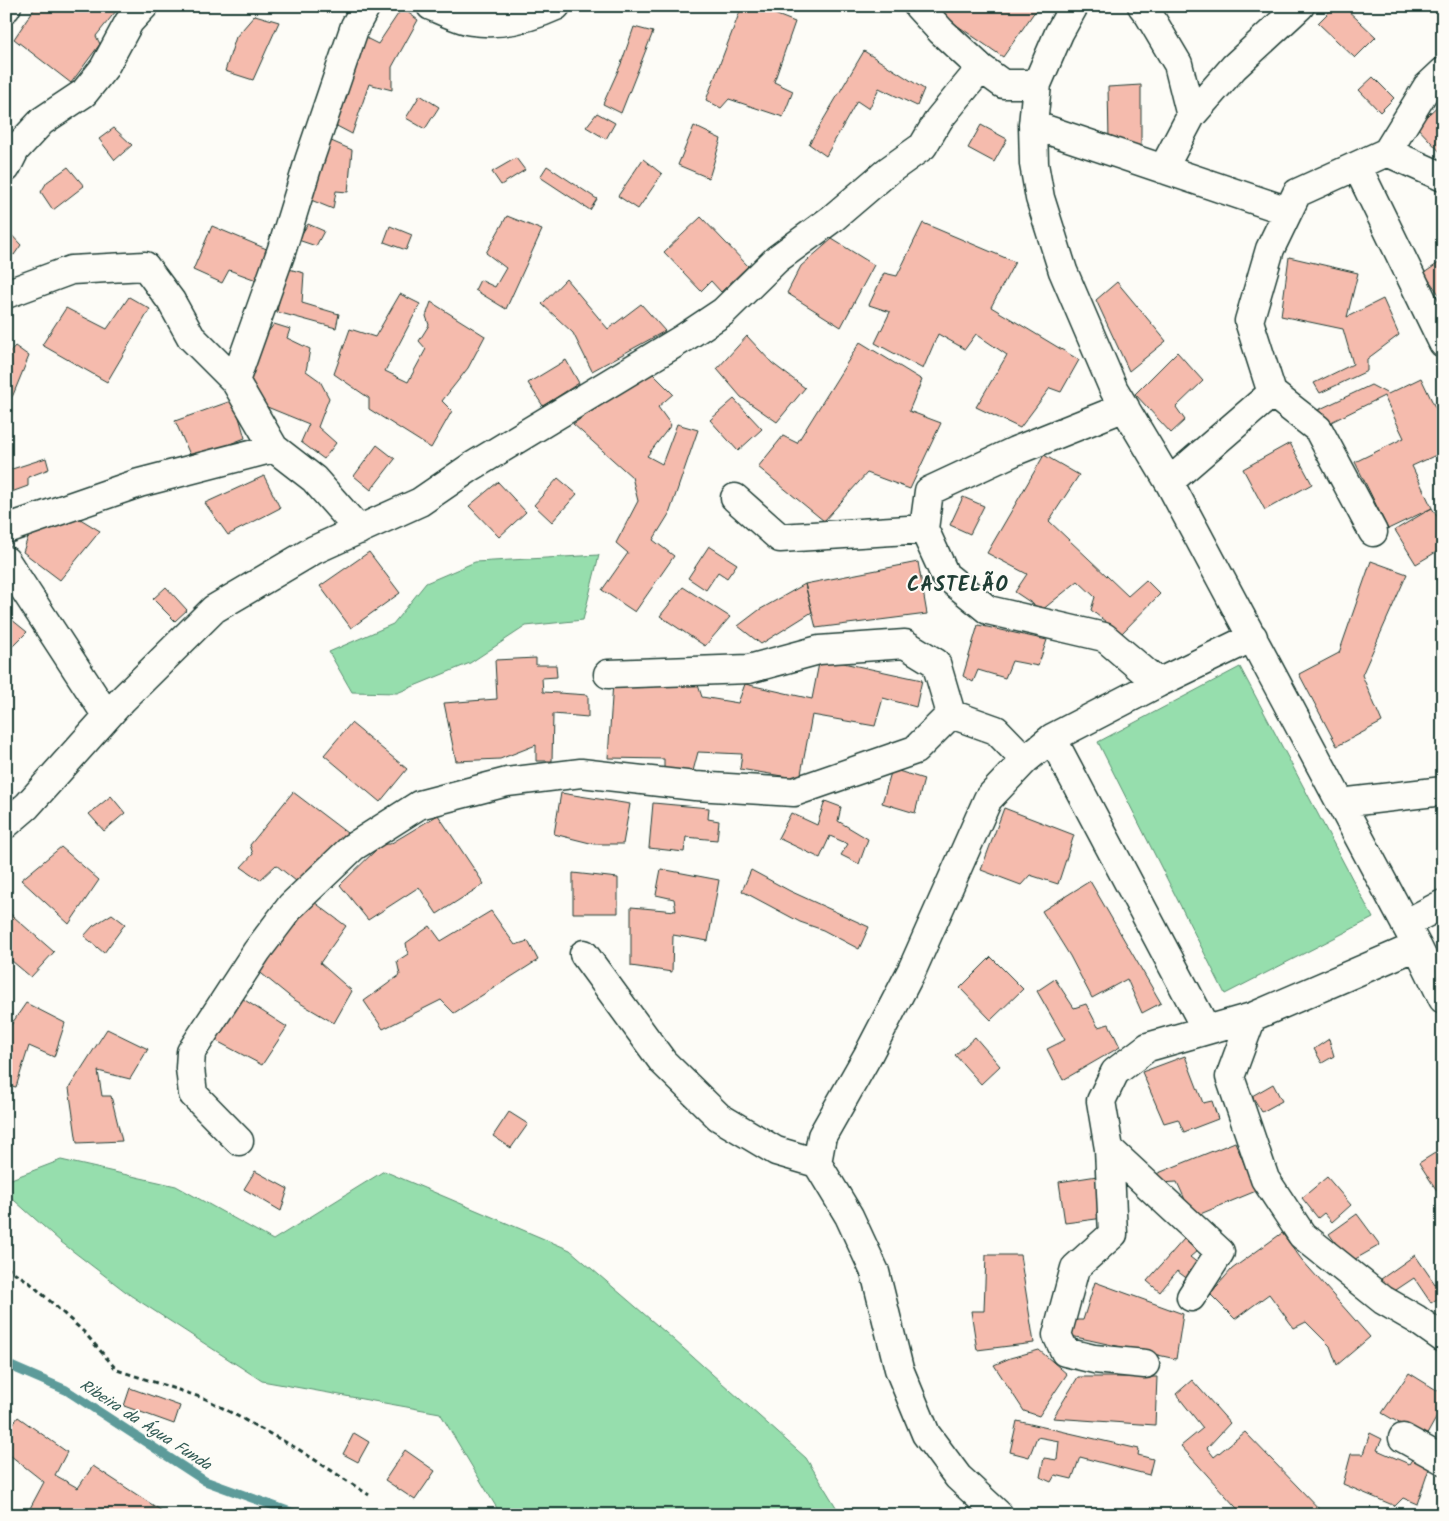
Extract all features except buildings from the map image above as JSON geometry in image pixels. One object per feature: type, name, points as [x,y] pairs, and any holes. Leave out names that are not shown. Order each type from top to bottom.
[{"type":"street","points":[[6,168],[15,150],[42,121],[84,93],[104,68],[129,22],[144,6]]},
{"type":"street","points":[[235,381],[282,252],[309,162],[355,26],[366,6]]},
{"type":"street","points":[[431,6],[471,21],[508,21],[556,6]]},
{"type":"street","points":[[1074,6],[1059,33],[1037,84],[1033,125],[1034,164],[1040,198],[1062,271],[1110,382],[1169,482],[1440,986]]},
{"type":"street","points":[[1142,6],[1178,64],[1191,116]]},
{"type":"street","points":[[1163,169],[1191,116],[1234,67],[1300,6]]},
{"type":"street","points":[[924,9],[941,31],[981,68],[1003,84],[1037,84]]},
{"type":"street","points":[[6,824],[27,806],[107,716],[214,610],[314,550],[420,502],[471,467],[684,338],[723,312],[777,259],[833,218],[888,171],[924,146],[940,119],[981,68]]},
{"type":"street","points":[[1373,532],[1318,429],[1272,393],[1249,321],[1270,249],[1297,193],[1387,152],[1427,87],[1443,72]]},
{"type":"street","points":[[1033,125],[1288,211]]},
{"type":"street","points":[[1387,152],[1443,177]]},
{"type":"street","points":[[1357,166],[1443,343]]},
{"type":"street","points":[[6,294],[72,270],[145,266],[171,301],[190,337],[235,381],[274,448],[314,479],[359,530]]},
{"type":"street","points":[[1169,482],[1272,393]]},
{"type":"street","points":[[1125,407],[1015,451],[929,491],[924,529],[945,575],[988,610],[1104,636],[1158,683]]},
{"type":"street","points":[[6,529],[139,483],[274,448]]},
{"type":"street","points":[[735,498],[780,538],[924,529]]},
{"type":"street","points":[[6,561],[107,716]]},
{"type":"street","points":[[999,1515],[958,1477],[926,1434],[899,1369],[875,1272],[848,1216],[817,1163],[822,1136],[868,1055],[912,970],[988,799],[1025,760],[1052,738],[1158,683],[1253,637]]},
{"type":"street","points":[[608,674],[749,669],[819,650],[905,644],[936,663],[951,714]]},
{"type":"street","points":[[951,714],[996,730],[1025,760]]},
{"type":"street","points":[[239,1141],[193,1094],[190,1052],[257,951],[291,906],[353,848],[419,805],[508,782],[581,773],[695,786],[794,792],[915,750],[951,714]]},
{"type":"street","points":[[1052,738],[1206,1029]]},
{"type":"street","points":[[1340,803],[1443,791]]},
{"type":"street","points":[[1145,1364],[1094,1359],[1065,1352],[1057,1335],[1075,1268],[1113,1234],[1109,1149],[1101,1100],[1115,1072],[1148,1047],[1252,1017],[1411,935],[1443,904]]},
{"type":"street","points":[[584,954],[663,1062],[719,1117],[776,1150],[817,1163]]},
{"type":"street","points":[[1252,1017],[1230,1077],[1265,1179],[1302,1235],[1383,1300],[1416,1319],[1443,1338]]},
{"type":"street","points":[[1109,1149],[1220,1252],[1191,1297]]},
{"type":"street","points":[[1403,1438],[1443,1460]]},
{"type":"path","points":[[6,1267],[29,1282],[84,1332],[117,1370],[206,1399],[298,1449],[369,1495]]},
{"type":"green space","points":[[599,555],[583,620],[526,626],[470,663],[397,693],[352,692],[329,652],[393,624],[426,583],[475,562]]},
{"type":"green space","points":[[1240,667],[1373,918],[1225,994],[1098,742]]},
{"type":"green space","points":[[61,1160],[176,1186],[273,1240],[384,1171],[570,1250],[806,1458],[841,1515],[501,1515],[440,1413],[262,1381],[130,1295],[61,1242],[6,1193],[6,1181]]},
{"type":"waterway","name":"Ribeira da Água Funda","points":[[6,1364],[66,1390],[205,1481],[299,1515]]},
{"type":"district","name":"CASTELÃO","points":[[958,584]]}]
